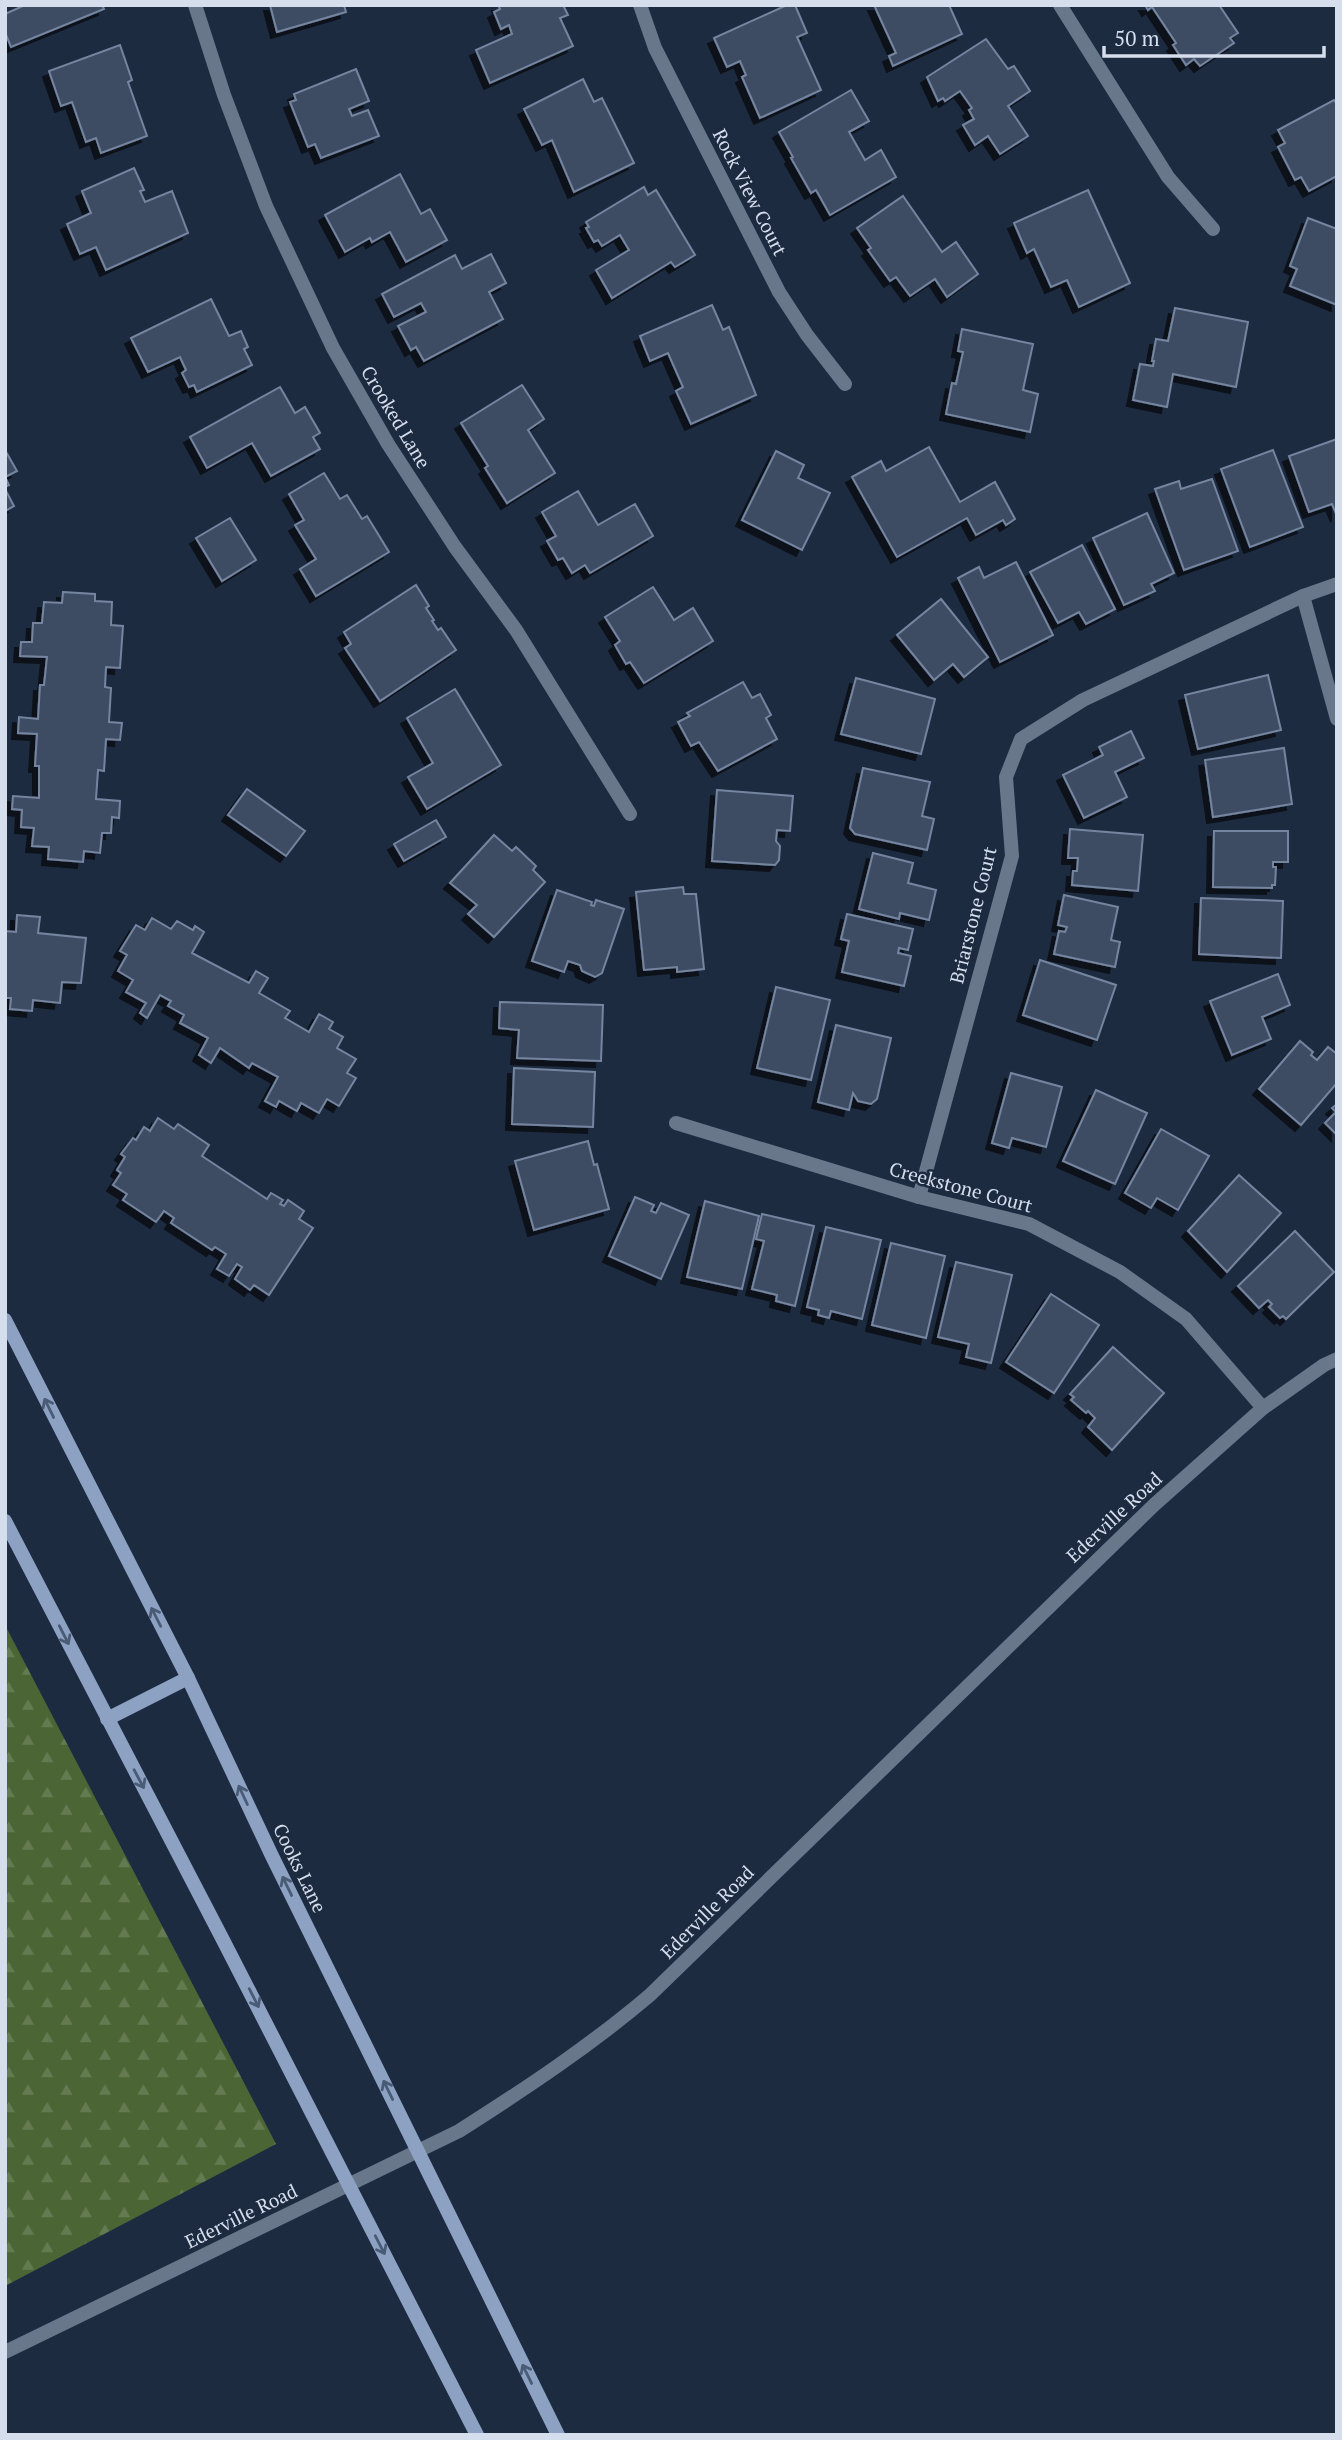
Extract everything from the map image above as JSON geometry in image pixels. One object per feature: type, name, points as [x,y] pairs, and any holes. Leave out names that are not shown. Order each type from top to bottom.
[{"type":"main road","name":"Cooks Lane","points":[[5,1320],[188,1678],[272,1856],[558,2435]]},
{"type":"main road","points":[[5,1521],[477,2435]]},
{"type":"main road","points":[[107,1719],[188,1678]]},
{"type":"street","name":"Crooked Lane","points":[[194,5],[224,95],[266,206],[333,348],[388,444],[455,547],[516,630],[630,814]]},
{"type":"street","name":"Rock View Court","points":[[640,5],[655,48],[779,292],[807,335],[845,384]]},
{"type":"street","points":[[1060,5],[1168,177],[1213,229]]},
{"type":"street","name":"Briarstone Court","points":[[919,1197],[1012,856],[1006,777],[1021,739],[1083,700],[1303,596],[1337,584]]},
{"type":"street","points":[[1303,596],[1337,719]]},
{"type":"street","name":"Creekstone Court","points":[[676,1123],[919,1197],[1030,1224],[1120,1272],[1186,1319],[1263,1408]]},
{"type":"street","name":"Ederville Road","points":[[5,2352],[459,2131],[603,2035],[650,1995],[1154,1505],[1263,1408],[1324,1365],[1337,1359]]},
{"type":"green space","points":[[5,1625],[276,2144],[5,2286]]},
{"type":"building","points":[[25,5],[102,5],[104,9],[11,47],[5,32],[5,14]]},
{"type":"building","points":[[270,5],[344,5],[346,12],[277,32]]},
{"type":"building","points":[[498,5],[563,5],[568,15],[560,18],[573,46],[490,83],[476,50],[512,34],[509,25],[501,29],[494,12],[500,9]]},
{"type":"building","points":[[787,5],[795,5],[807,33],[797,37],[821,90],[760,118],[742,77],[746,75],[740,61],[727,67],[714,38]]},
{"type":"building","points":[[874,5],[949,5],[962,34],[893,66],[889,56],[896,53]]},
{"type":"building","points":[[1145,5],[1219,5],[1238,33],[1230,38],[1234,43],[1200,66],[1194,59],[1186,65],[1173,45],[1176,43],[1152,7],[1148,10]]},
{"type":"building","points":[[986,39],[1008,69],[1014,66],[1030,91],[1008,106],[1028,136],[1000,154],[988,136],[975,145],[963,125],[974,119],[969,110],[972,108],[960,91],[945,101],[943,98],[938,101],[927,77]]},
{"type":"building","points":[[120,45],[132,80],[128,82],[147,136],[101,153],[96,138],[86,142],[72,102],[61,106],[49,71]]},
{"type":"building","points":[[356,69],[369,101],[349,109],[352,116],[368,110],[379,136],[321,158],[315,144],[308,147],[290,102],[296,100],[294,94]]},
{"type":"building","points":[[583,79],[594,102],[602,98],[634,163],[574,192],[552,140],[542,145],[524,109]]},
{"type":"building","points":[[851,90],[869,121],[849,132],[865,160],[881,150],[896,177],[830,215],[816,190],[811,193],[779,132]]},
{"type":"building","points":[[1334,100],[1337,104],[1337,176],[1309,191],[1301,177],[1295,180],[1278,147],[1285,143],[1278,130]]},
{"type":"building","points":[[134,168],[144,190],[140,191],[145,202],[172,191],[188,233],[106,270],[96,247],[80,254],[67,224],[91,213],[82,191]]},
{"type":"building","points":[[400,174],[421,214],[430,209],[447,240],[406,262],[390,232],[372,242],[370,238],[345,252],[325,215]]},
{"type":"building","points":[[644,187],[648,195],[656,190],[695,255],[675,267],[671,262],[612,298],[596,270],[629,250],[620,235],[602,246],[598,240],[594,242],[586,228],[589,227],[586,222]]},
{"type":"building","points":[[1088,190],[1130,283],[1079,307],[1067,280],[1051,287],[1034,249],[1027,253],[1014,223]]},
{"type":"building","points":[[903,196],[942,252],[956,242],[978,274],[947,297],[935,279],[910,296],[896,277],[890,281],[868,250],[871,248],[857,228]]},
{"type":"building","points":[[1308,218],[1337,229],[1337,305],[1290,286],[1297,269],[1290,266]]},
{"type":"building","points":[[491,254],[506,283],[489,292],[503,319],[424,361],[416,347],[411,350],[398,326],[426,312],[421,303],[394,317],[382,294],[455,255],[462,269]]},
{"type":"building","points":[[211,299],[229,336],[241,331],[248,347],[244,349],[252,365],[197,392],[194,385],[189,387],[182,373],[186,370],[180,357],[148,372],[131,338]]},
{"type":"building","points":[[712,305],[723,330],[729,327],[756,395],[691,424],[676,391],[683,387],[668,353],[650,361],[640,336]]},
{"type":"building","points":[[1175,308],[1248,322],[1236,387],[1173,374],[1167,407],[1133,400],[1140,364],[1153,366],[1156,339],[1168,341]]},
{"type":"building","points":[[962,329],[1033,344],[1023,390],[1038,394],[1030,432],[946,414],[952,383],[956,384],[963,352],[958,351]]},
{"type":"building","points":[[522,385],[544,419],[528,430],[555,473],[507,503],[461,423]]},
{"type":"building","points":[[280,387],[295,413],[305,407],[320,433],[313,437],[320,449],[271,476],[252,443],[207,468],[190,437]]},
{"type":"building","points":[[1337,439],[1337,516],[1332,504],[1309,512],[1289,456]]},
{"type":"building","points":[[929,447],[960,502],[995,482],[1015,519],[1006,525],[1003,520],[976,535],[967,518],[897,557],[852,477],[881,461],[886,471]]},
{"type":"building","points":[[5,450],[17,471],[5,477]]},
{"type":"building","points":[[1273,450],[1303,527],[1250,547],[1221,469]]},
{"type":"building","points":[[776,451],[804,465],[798,478],[830,493],[802,550],[742,520]]},
{"type":"building","points":[[324,473],[340,499],[347,495],[362,519],[367,516],[389,552],[316,596],[300,569],[316,559],[295,525],[304,520],[289,494]]},
{"type":"building","points":[[1212,479],[1238,551],[1184,570],[1155,489],[1179,481],[1181,489]]},
{"type":"building","points":[[5,489],[14,506],[5,511]]},
{"type":"building","points":[[578,491],[598,525],[635,504],[653,536],[590,573],[585,565],[572,573],[563,558],[558,560],[547,541],[556,536],[542,512]]},
{"type":"building","points":[[1147,513],[1174,573],[1151,584],[1155,591],[1124,605],[1093,538]]},
{"type":"building","points":[[230,518],[256,560],[222,581],[196,538]]},
{"type":"building","points":[[1082,545],[1115,609],[1086,624],[1079,612],[1058,623],[1030,572]]},
{"type":"building","points":[[1016,562],[1053,635],[1000,662],[958,578],[979,567],[984,578]]},
{"type":"building","points":[[416,585],[429,606],[426,608],[434,620],[432,621],[438,630],[441,628],[456,650],[380,701],[345,648],[351,644],[344,632]]},
{"type":"building","points":[[653,587],[674,620],[693,608],[713,641],[644,683],[630,662],[626,664],[615,645],[620,641],[605,617]]},
{"type":"building","points":[[63,592],[95,594],[95,601],[112,602],[111,625],[123,626],[120,668],[106,667],[105,687],[111,688],[109,722],[122,723],[120,740],[106,739],[104,771],[98,770],[96,799],[120,801],[119,818],[112,817],[111,833],[102,833],[100,853],[84,851],[83,862],[48,859],[49,847],[32,846],[34,828],[21,827],[22,810],[12,809],[13,796],[39,798],[39,766],[35,766],[37,734],[18,733],[19,717],[38,719],[40,685],[44,685],[47,657],[20,656],[21,642],[32,642],[33,623],[42,623],[44,602],[62,603]]},
{"type":"building","points":[[941,599],[988,657],[964,677],[953,664],[934,680],[897,635]]},
{"type":"building","points":[[1268,675],[1281,730],[1198,749],[1185,695]]},
{"type":"building","points":[[856,678],[935,699],[921,754],[841,734]]},
{"type":"building","points":[[743,682],[752,698],[760,694],[771,715],[766,718],[777,739],[718,771],[699,742],[691,746],[678,722],[690,716],[687,713]]},
{"type":"building","points":[[455,689],[501,765],[427,809],[408,777],[433,763],[407,718]]},
{"type":"building","points":[[1131,731],[1144,758],[1115,772],[1127,797],[1084,818],[1063,775],[1103,755],[1099,747]]},
{"type":"building","points":[[1284,748],[1292,804],[1213,817],[1205,760]]},
{"type":"building","points":[[863,768],[930,782],[922,816],[934,819],[927,850],[855,834],[850,828]]},
{"type":"building","points":[[247,789],[305,831],[286,856],[228,815]]},
{"type":"building","points":[[717,790],[793,796],[790,831],[777,830],[776,841],[780,846],[779,860],[775,865],[712,861]]},
{"type":"building","points":[[436,820],[446,837],[404,861],[394,844]]},
{"type":"building","points":[[1070,829],[1143,835],[1138,891],[1072,885],[1078,858],[1068,858]]},
{"type":"building","points":[[1214,831],[1288,831],[1288,862],[1273,862],[1273,867],[1276,867],[1275,885],[1272,885],[1272,888],[1213,887]]},
{"type":"building","points":[[494,835],[512,851],[516,847],[536,866],[533,870],[545,882],[494,937],[468,914],[477,905],[450,883]]},
{"type":"building","points":[[873,853],[913,863],[908,883],[936,890],[929,920],[900,913],[899,919],[859,909]]},
{"type":"building","points":[[683,887],[684,894],[696,894],[704,969],[677,972],[677,967],[644,970],[636,892]]},
{"type":"building","points":[[557,890],[592,902],[591,905],[594,906],[596,900],[624,909],[602,973],[595,977],[582,971],[580,965],[568,961],[564,972],[532,961]]},
{"type":"building","points":[[1064,895],[1118,907],[1111,940],[1120,942],[1115,967],[1054,954],[1059,931],[1065,932],[1067,927],[1058,925]]},
{"type":"building","points":[[1201,898],[1283,901],[1281,958],[1199,954]]},
{"type":"building","points":[[847,914],[913,929],[908,950],[899,948],[898,953],[911,956],[904,986],[842,972],[849,941],[841,939]]},
{"type":"building","points":[[17,915],[40,917],[38,933],[86,938],[81,983],[62,982],[60,1003],[33,1000],[32,1011],[10,1009],[11,998],[5,998],[5,931],[16,932]]},
{"type":"building","points":[[152,918],[171,929],[177,921],[193,930],[195,926],[204,932],[192,953],[249,983],[256,971],[268,978],[259,993],[290,1011],[285,1018],[309,1032],[319,1014],[333,1022],[329,1029],[343,1037],[337,1048],[356,1059],[347,1073],[356,1078],[339,1106],[327,1099],[319,1113],[301,1103],[297,1111],[279,1101],[276,1107],[265,1101],[278,1077],[252,1063],[249,1068],[220,1048],[211,1063],[199,1055],[208,1038],[180,1023],[184,1015],[168,1006],[171,1001],[160,995],[147,1018],[140,1013],[146,1003],[126,992],[133,980],[118,971],[127,955],[120,951],[136,925],[145,930]]},
{"type":"building","points":[[1040,960],[1116,985],[1097,1040],[1023,1015]]},
{"type":"building","points":[[1278,974],[1290,1005],[1262,1017],[1271,1039],[1232,1055],[1210,1001]]},
{"type":"building","points":[[776,987],[830,1000],[811,1080],[757,1068]]},
{"type":"building","points":[[500,1002],[603,1005],[601,1061],[517,1058],[519,1030],[499,1028]]},
{"type":"building","points":[[836,1025],[891,1038],[877,1099],[871,1104],[858,1101],[853,1093],[849,1110],[818,1102]]},
{"type":"building","points":[[1300,1041],[1313,1052],[1311,1055],[1317,1060],[1328,1047],[1337,1054],[1337,1083],[1301,1125],[1259,1089]]},
{"type":"building","points":[[514,1068],[595,1072],[593,1127],[512,1124]]},
{"type":"building","points":[[1011,1073],[1062,1087],[1046,1147],[1012,1138],[1009,1148],[992,1143]]},
{"type":"building","points":[[1096,1090],[1147,1113],[1115,1184],[1063,1161]]},
{"type":"building","points":[[1337,1104],[1337,1135],[1325,1123],[1336,1112],[1332,1108]]},
{"type":"building","points":[[158,1118],[174,1129],[178,1124],[209,1145],[202,1156],[267,1199],[271,1193],[283,1200],[280,1204],[284,1206],[288,1200],[304,1211],[299,1219],[313,1228],[269,1295],[254,1285],[250,1290],[235,1279],[242,1267],[237,1264],[229,1276],[217,1269],[226,1254],[215,1247],[212,1250],[171,1223],[174,1218],[164,1211],[156,1222],[123,1200],[127,1194],[113,1185],[121,1173],[117,1170],[125,1157],[121,1154],[133,1138],[136,1140],[144,1127],[150,1131]]},
{"type":"building","points":[[1161,1129],[1209,1156],[1178,1210],[1157,1198],[1151,1208],[1125,1193]]},
{"type":"building","points":[[588,1141],[609,1209],[534,1230],[515,1161]]},
{"type":"building","points":[[1239,1175],[1281,1213],[1227,1272],[1188,1231]]},
{"type":"building","points":[[635,1197],[654,1205],[651,1211],[656,1213],[661,1203],[689,1215],[661,1279],[609,1256]]},
{"type":"building","points":[[705,1201],[759,1216],[742,1289],[687,1277]]},
{"type":"building","points":[[762,1214],[814,1226],[795,1306],[776,1301],[777,1295],[752,1289],[764,1241],[756,1239]]},
{"type":"building","points":[[826,1227],[881,1240],[862,1319],[831,1311],[829,1318],[818,1315],[819,1310],[807,1307]]},
{"type":"building","points":[[1295,1231],[1334,1272],[1286,1319],[1283,1316],[1280,1318],[1269,1307],[1272,1304],[1268,1300],[1259,1308],[1238,1286]]},
{"type":"building","points":[[891,1243],[945,1256],[926,1338],[872,1325]]},
{"type":"building","points":[[956,1262],[1012,1275],[991,1363],[966,1357],[969,1344],[938,1337]]},
{"type":"building","points":[[1051,1294],[1099,1325],[1054,1393],[1006,1362]]},
{"type":"building","points":[[1113,1347],[1164,1393],[1112,1450],[1088,1427],[1095,1418],[1071,1400],[1074,1397],[1070,1394]]}]
